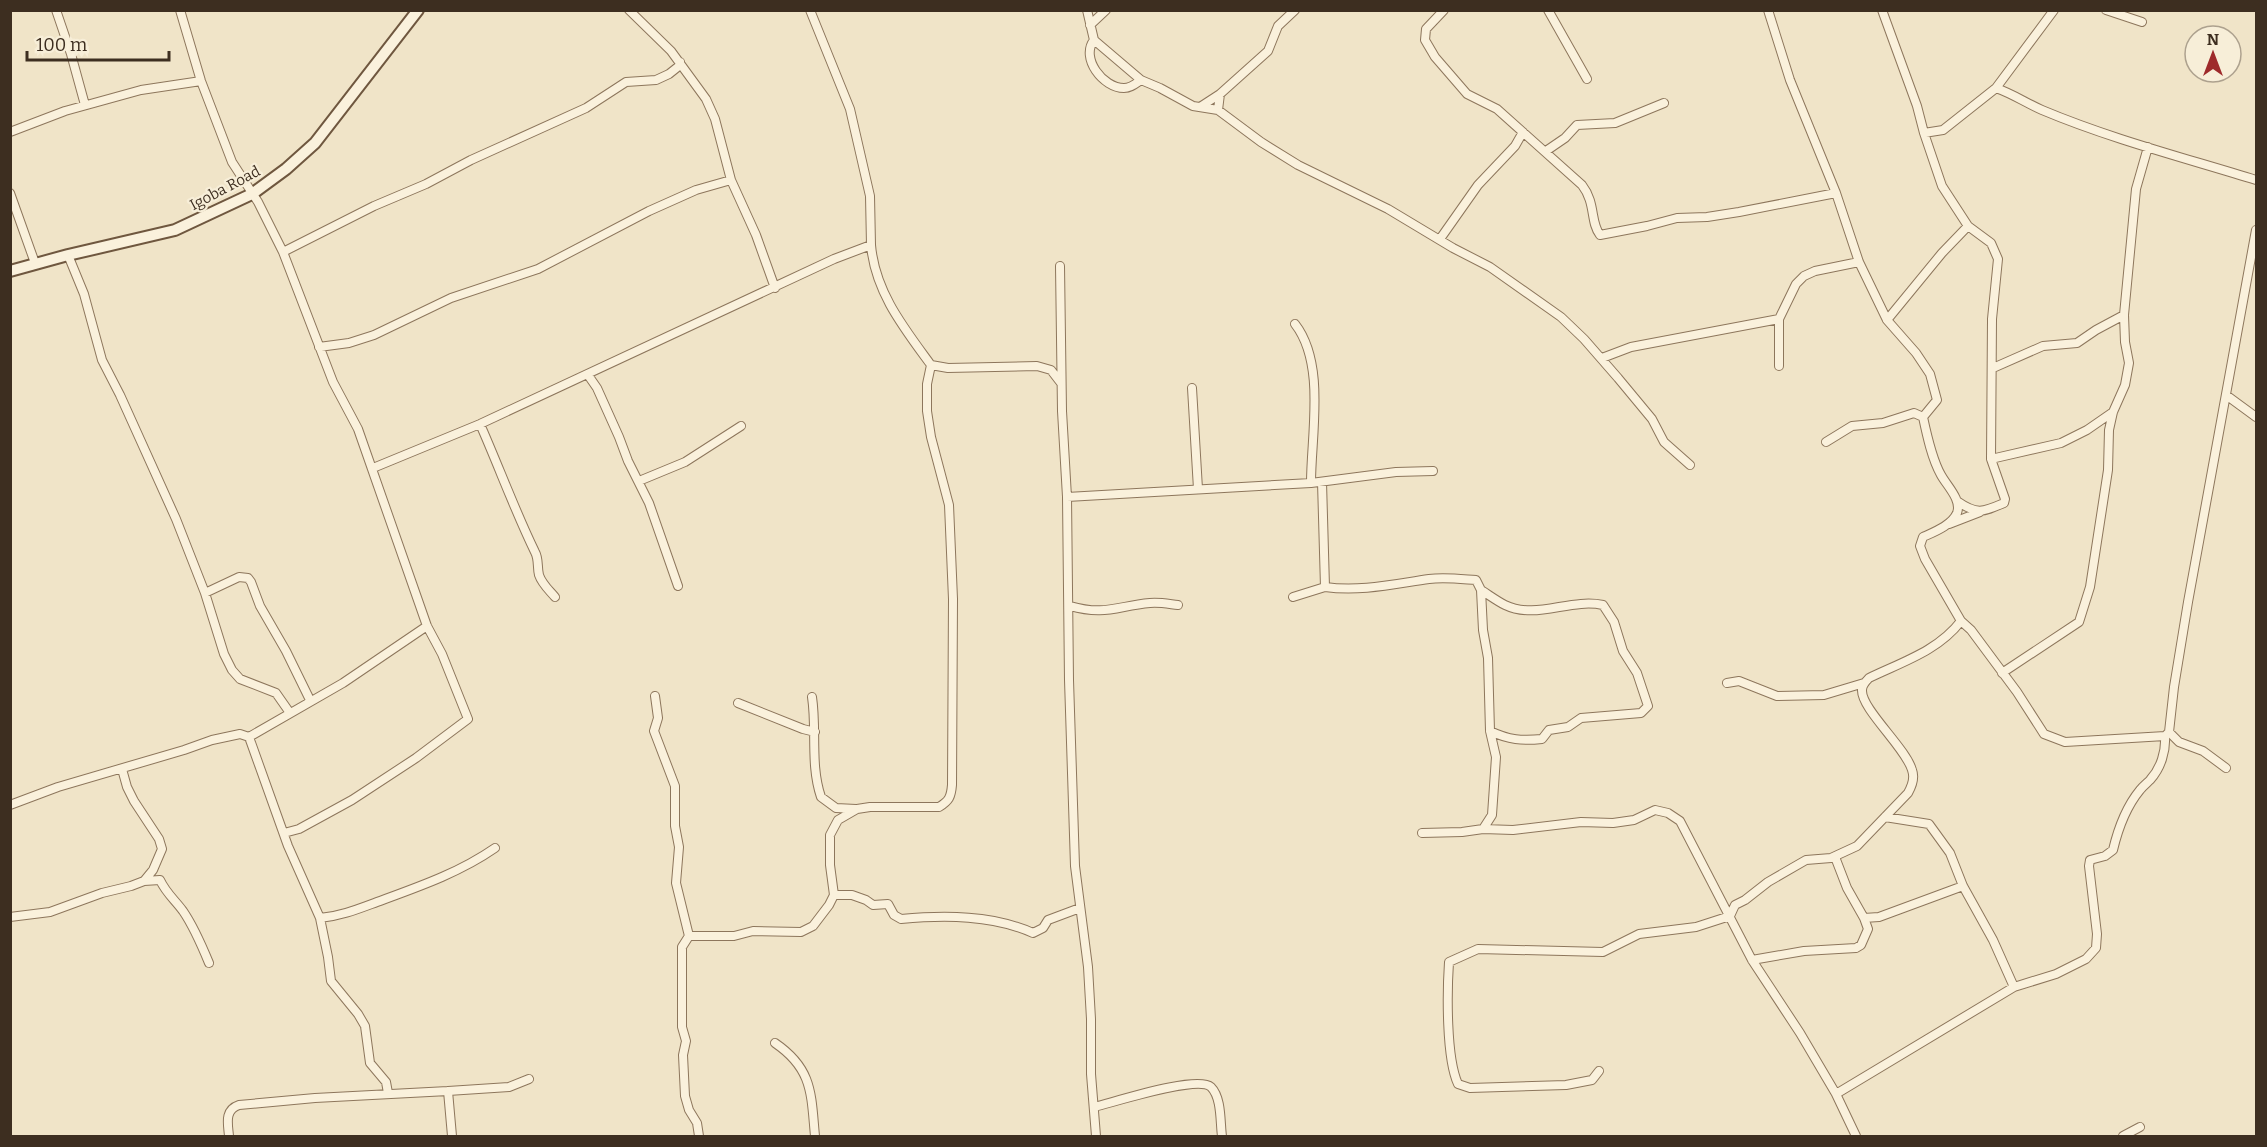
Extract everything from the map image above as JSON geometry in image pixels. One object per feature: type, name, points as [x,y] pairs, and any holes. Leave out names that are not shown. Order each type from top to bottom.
[{"type":"street","points":[[56,10],[85,105]]},
{"type":"street","points":[[180,10],[201,81],[232,162],[258,202],[283,252],[333,382],[358,429],[427,626],[442,654],[468,719],[416,758],[352,800],[299,829],[284,833]]},
{"type":"street","name":"Igoba Road","points":[[10,271],[175,230],[252,194],[286,169],[315,143],[418,10]]},
{"type":"street","points":[[629,10],[662,41],[706,99],[715,119],[731,180],[756,235],[775,288]]},
{"type":"street","points":[[810,10],[850,109],[870,196],[873,265],[888,302],[900,323],[931,365],[948,368],[1037,366],[1051,370],[1061,384]]},
{"type":"street","points":[[1087,10],[1094,40],[1141,80],[1193,106],[1218,110],[1254,137],[1298,165],[1388,209],[1490,267],[1561,317],[1602,358],[1652,419],[1664,442],[1690,465]]},
{"type":"street","points":[[1090,25],[1106,10]]},
{"type":"street","points":[[1200,107],[1220,94],[1268,51],[1278,26],[1295,10]]},
{"type":"street","points":[[1444,10],[1426,29],[1425,40],[1435,57],[1467,94],[1497,109],[1546,151],[1588,194],[1596,228],[1600,235],[1677,218],[1707,217],[1739,212],[1836,193]]},
{"type":"street","points":[[1548,10],[1587,79]]},
{"type":"street","points":[[1768,10],[1790,80],[1836,193],[1859,262],[1887,320],[1916,353],[1935,386],[1937,400],[1923,417]]},
{"type":"street","points":[[1882,10],[1917,106],[1942,186],[1968,226],[1991,243],[1998,259],[1992,319],[1991,459],[2005,499],[2004,503],[1944,526],[1923,537],[1920,546],[1925,559],[1961,621],[1971,630],[2044,734],[2065,742],[2167,734],[2203,752],[2226,768]]},
{"type":"street","points":[[1924,134],[1943,130],[1996,88],[2054,10]]},
{"type":"street","points":[[2106,10],[2142,22]]},
{"type":"street","points":[[1094,40],[1088,55],[1093,68],[1105,80],[1120,88],[1131,87],[1141,80]]},
{"type":"street","points":[[283,252],[374,206],[426,184],[471,160],[586,108],[626,82],[663,78],[679,66],[680,62]]},
{"type":"street","points":[[10,132],[85,105],[101,103],[141,90],[201,81]]},
{"type":"street","points":[[1996,88],[2041,109],[2148,147],[2256,180]]},
{"type":"street","points":[[1218,110],[1220,94]]},
{"type":"street","points":[[1546,151],[1565,138],[1577,125],[1616,123],[1664,103]]},
{"type":"street","points":[[1440,239],[1478,185],[1515,146],[1523,132]]},
{"type":"street","points":[[2002,673],[2079,622],[2082,616],[2090,587],[2108,470],[2109,430],[2113,412],[2125,385],[2129,363],[2125,342],[2124,315],[2136,189],[2148,147]]},
{"type":"street","points":[[319,347],[349,343],[374,335],[451,298],[538,269],[649,211],[696,190],[731,180]]},
{"type":"street","points":[[10,193],[35,263]]},
{"type":"street","points":[[1887,320],[1942,253],[1968,226]]},
{"type":"street","points":[[1836,1094],[2014,987],[2056,974],[2086,959],[2096,948],[2097,934],[2090,860],[2105,856],[2113,850],[2117,832],[2127,810],[2140,789],[2152,779],[2166,748],[2174,687],[2256,231]]},
{"type":"street","points":[[373,468],[480,424],[834,259],[871,245]]},
{"type":"street","points":[[68,255],[84,294],[102,360],[140,437],[176,519],[205,593],[213,624],[232,670],[240,679],[276,693],[290,713]]},
{"type":"street","points":[[1779,366],[1779,319],[1785,302],[1804,276],[1859,262]]},
{"type":"street","points":[[1060,266],[1061,384],[1070,606],[1073,819],[1075,866],[1088,967],[1091,1074],[1096,1137]]},
{"type":"street","points":[[1992,368],[2043,346],[2078,343],[2124,315]]},
{"type":"street","points":[[1602,358],[1631,347],[1779,319]]},
{"type":"street","points":[[1295,324],[1308,348],[1312,378],[1315,420],[1311,451],[1311,483]]},
{"type":"street","points":[[812,697],[815,732],[814,766],[821,797],[836,808],[939,807],[951,797],[953,598],[949,505],[931,437],[927,411],[927,384],[931,365]]},
{"type":"street","points":[[588,375],[597,388],[628,461],[650,503],[678,585]]},
{"type":"street","points":[[1192,388],[1198,489]]},
{"type":"street","points":[[2226,395],[2256,417]]},
{"type":"street","points":[[1991,459],[2061,443],[2087,430],[2113,412]]},
{"type":"street","points":[[1826,442],[1852,426],[1883,423],[1914,413],[1923,417],[1940,473],[1957,501],[1970,510],[1981,512]]},
{"type":"street","points":[[480,424],[508,487],[526,537],[537,555],[539,575],[555,597]]},
{"type":"street","points":[[639,481],[685,462],[741,426]]},
{"type":"street","points":[[1067,497],[1311,483],[1386,473],[1432,471]]},
{"type":"street","points":[[1322,482],[1325,587]]},
{"type":"street","points":[[1944,526],[1956,514],[1957,501]]},
{"type":"street","points":[[205,593],[239,577],[248,578],[260,606],[286,651],[310,700]]},
{"type":"street","points":[[1293,597],[1325,587],[1348,590],[1431,579],[1476,580],[1481,590],[1483,630],[1488,658],[1490,731],[1497,757],[1492,815],[1483,829]]},
{"type":"street","points":[[1481,590],[1506,606],[1532,611],[1587,601],[1603,605],[1614,622],[1623,651],[1637,672],[1648,706],[1641,712],[1581,718],[1568,727],[1549,730],[1542,739],[1520,741],[1505,739],[1490,731]]},
{"type":"street","points":[[1070,606],[1088,612],[1110,611],[1150,603],[1178,605]]},
{"type":"street","points":[[1727,683],[1739,681],[1777,696],[1824,695],[1864,683],[1869,678],[1922,654],[1953,632],[1961,621]]},
{"type":"street","points":[[10,805],[58,787],[212,740],[240,734],[249,737],[343,683],[427,626]]},
{"type":"street","points":[[1599,1071],[1592,1080],[1566,1084],[1470,1088],[1458,1084],[1455,1077],[1447,994],[1449,962],[1478,949],[1603,951],[1639,934],[1696,927],[1730,916],[1735,905],[1806,860],[1835,857],[1857,846],[1908,793],[1913,783],[1913,771],[1904,753],[1878,720],[1864,697],[1862,690],[1864,683]]},
{"type":"street","points":[[655,696],[658,718],[654,731],[675,786],[675,826],[679,847],[676,883],[689,936],[682,947],[682,1027],[686,1041],[682,1055],[685,1096],[689,1110],[697,1122],[699,1137]]},
{"type":"street","points":[[738,703],[772,718],[815,732]]},
{"type":"street","points":[[249,737],[288,846],[320,918],[331,981],[358,1014],[364,1026],[370,1063],[386,1082],[388,1094]]},
{"type":"street","points":[[122,769],[127,787],[159,839],[162,849],[153,870],[144,880]]},
{"type":"street","points":[[689,936],[734,936],[753,931],[801,932],[813,926],[834,895],[830,865],[830,835],[838,820],[857,809]]},
{"type":"street","points":[[1422,832],[1513,830],[1581,822],[1613,823],[1634,820],[1650,811],[1661,810],[1680,821],[1752,960],[1800,1033],[1836,1094],[1856,1137]]},
{"type":"street","points":[[1884,817],[1929,824],[1950,853],[1963,886],[1993,940],[2014,987]]},
{"type":"street","points":[[320,918],[349,913],[403,894],[465,868],[495,848]]},
{"type":"street","points":[[1752,960],[1804,951],[1856,948],[1861,945],[1868,929],[1847,888],[1835,857]]},
{"type":"street","points":[[10,917],[50,912],[144,880],[160,880],[166,892],[186,916],[202,944],[209,963]]},
{"type":"street","points":[[1864,918],[1879,917],[1963,886]]},
{"type":"street","points":[[834,895],[852,895],[873,905],[888,904],[894,915],[901,919],[989,919],[1014,924],[1033,933],[1043,928],[1048,920],[1080,908]]},
{"type":"street","points":[[776,1043],[793,1055],[805,1073],[812,1100],[815,1137]]},
{"type":"street","points":[[228,1137],[227,1118],[230,1111],[239,1105],[509,1087],[529,1079]]},
{"type":"street","points":[[1094,1107],[1184,1084],[1203,1083],[1215,1094],[1222,1137]]},
{"type":"street","points":[[447,1091],[452,1137]]},
{"type":"street","points":[[2123,1137],[2140,1127]]}]
